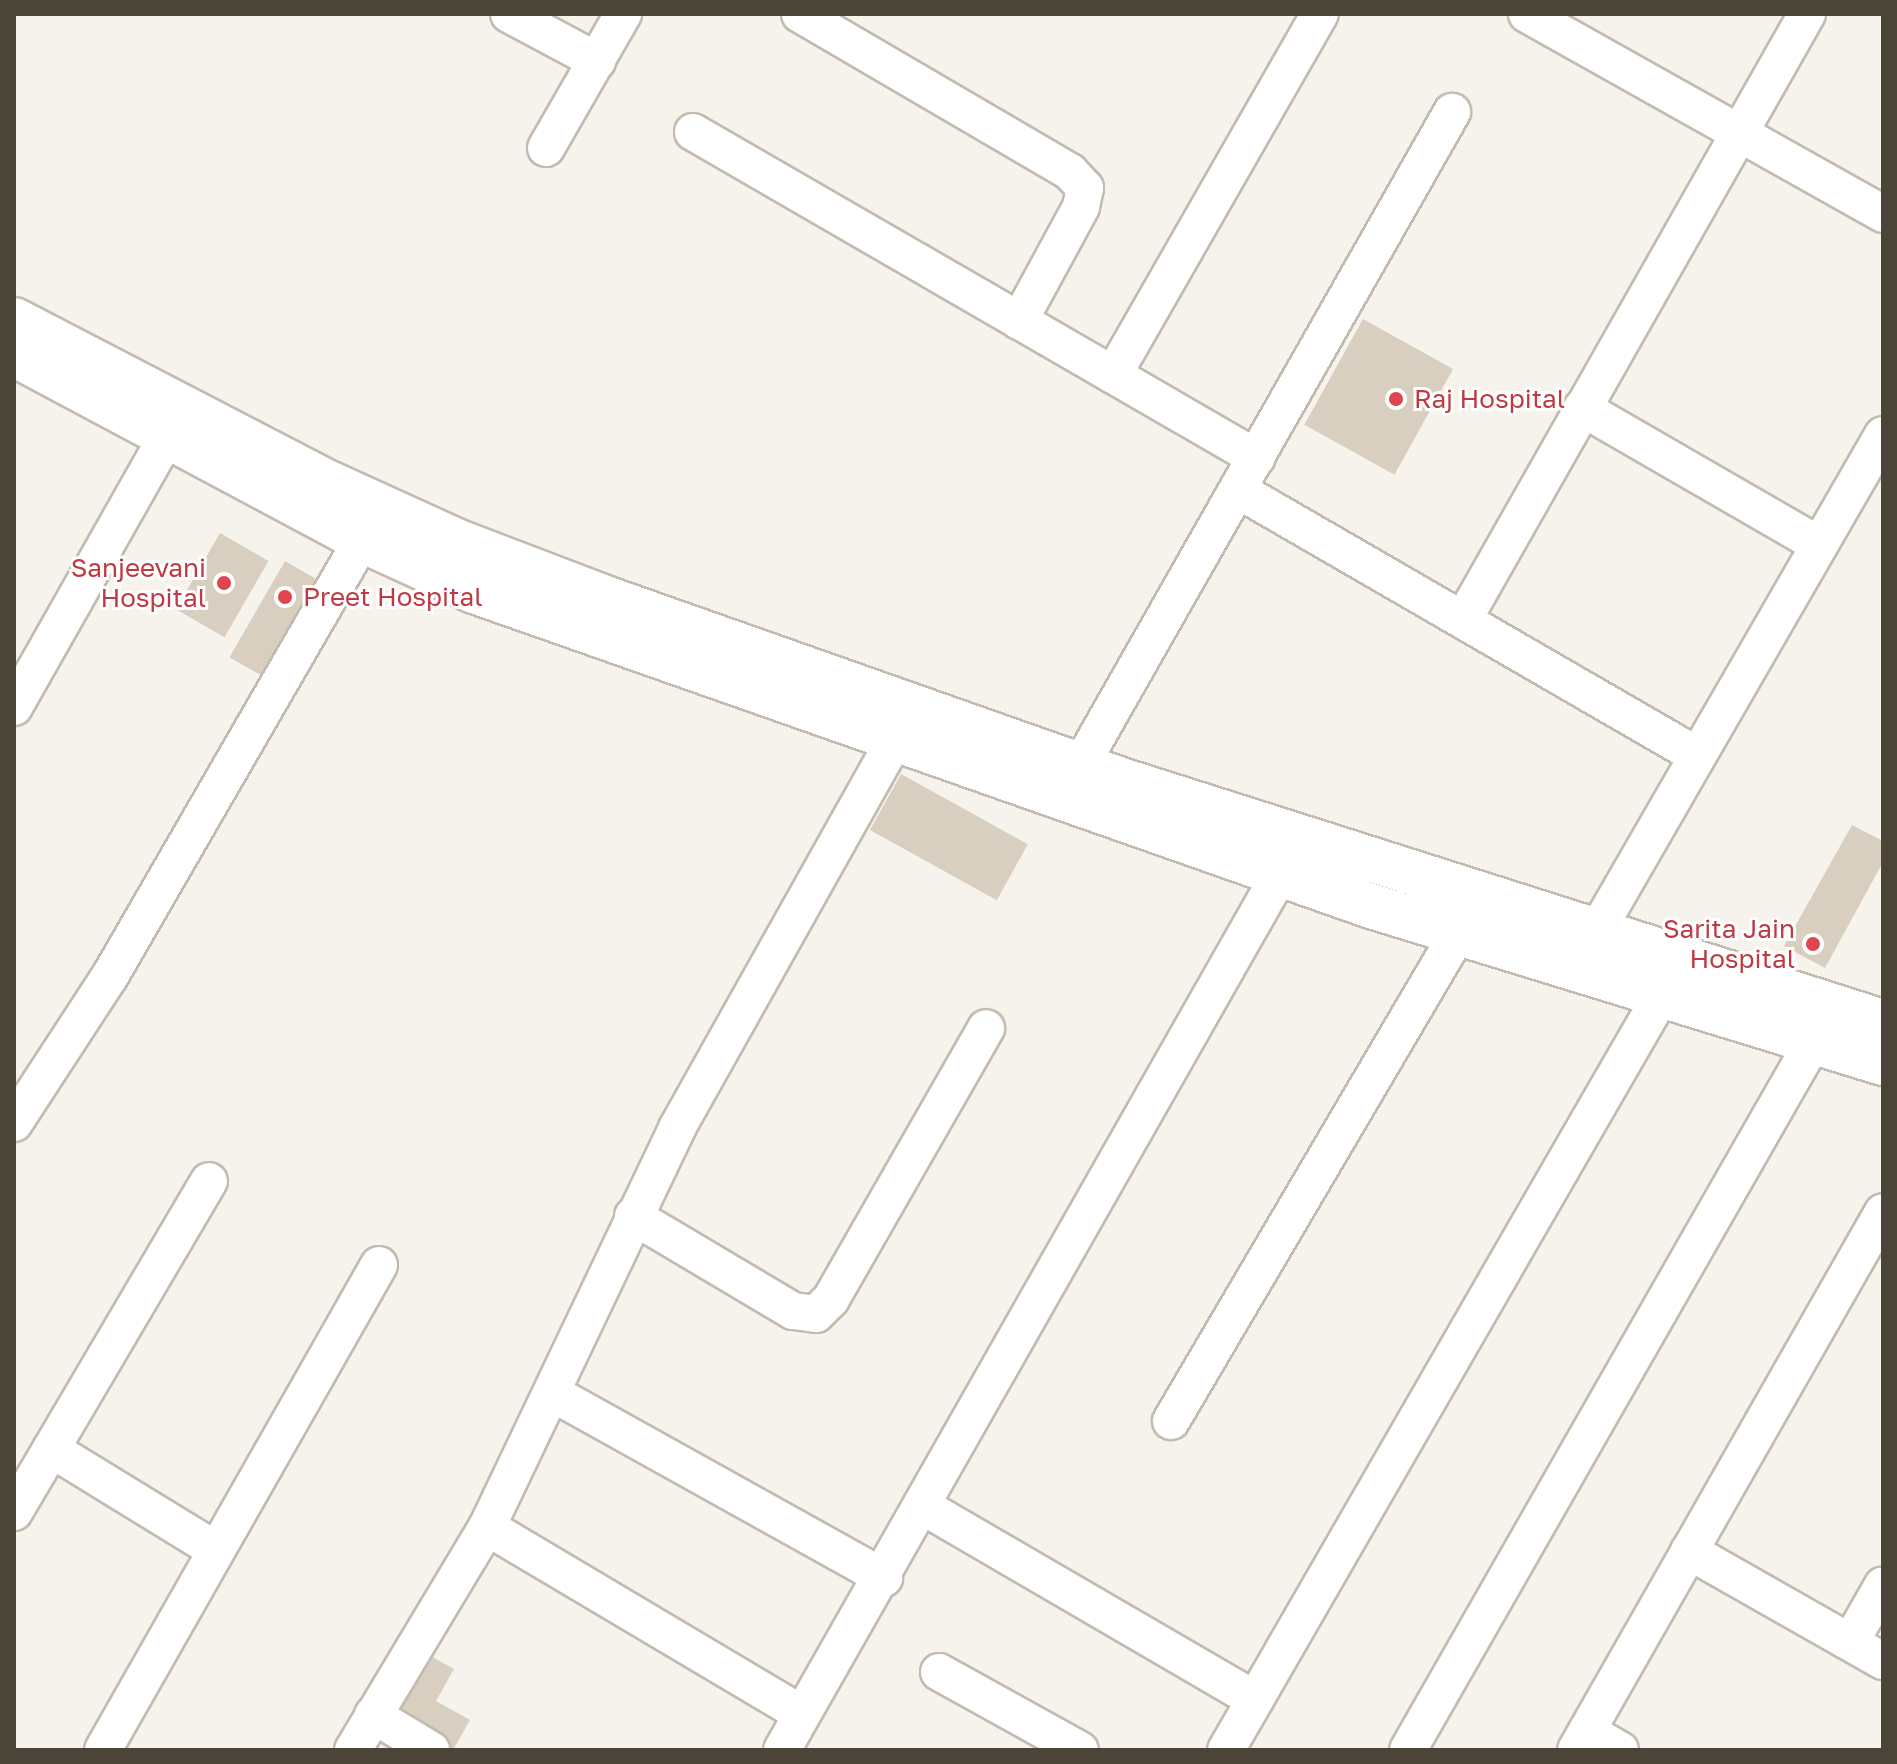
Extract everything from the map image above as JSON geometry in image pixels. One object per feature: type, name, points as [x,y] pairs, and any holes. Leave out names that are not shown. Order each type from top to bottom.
[{"type":"street","points":[[509,14],[597,61]]},
{"type":"street","points":[[546,148],[623,14]]},
{"type":"street","points":[[800,14],[1070,172],[1085,188],[1081,207],[1019,321]]},
{"type":"street","points":[[1113,375],[1320,14]]},
{"type":"street","points":[[1527,14],[1883,214]]},
{"type":"street","points":[[1463,620],[1807,14]]},
{"type":"street","points":[[1071,782],[1452,112]]},
{"type":"street","points":[[693,132],[1257,458]]},
{"type":"street","points":[[14,320],[482,573]]},
{"type":"street","points":[[14,354],[166,438],[362,540],[482,573],[903,725],[1071,782],[1599,928],[1883,1022]]},
{"type":"street","points":[[1582,408],[1819,545]]},
{"type":"street","points":[[1576,968],[1883,435]]},
{"type":"street","points":[[14,707],[166,438]]},
{"type":"street","points":[[1238,490],[1696,755]]},
{"type":"street","points":[[14,1123],[110,976],[362,540]]},
{"type":"street","points":[[353,1750],[487,1527],[554,1394],[633,1216],[903,725]]},
{"type":"street","points":[[1071,782],[1280,874],[1457,935],[1576,968],[1883,1063]]},
{"type":"street","points":[[782,1750],[884,1578],[1280,874]]},
{"type":"street","points":[[1171,1421],[1457,935]]},
{"type":"street","points":[[1226,1750],[1661,996]]},
{"type":"street","points":[[633,1216],[793,1311],[816,1314],[831,1299],[986,1028]]},
{"type":"street","points":[[1408,1750],[1813,1042]]},
{"type":"street","points":[[14,1512],[209,1181]]},
{"type":"street","points":[[1620,1750],[1582,1740],[1883,1212]]},
{"type":"street","points":[[103,1750],[379,1265]]},
{"type":"street","points":[[554,1394],[884,1578]]},
{"type":"street","points":[[51,1449],[216,1550]]},
{"type":"street","points":[[924,1507],[1255,1700]]},
{"type":"street","points":[[487,1527],[802,1714]]},
{"type":"street","points":[[1689,1551],[1883,1661]]},
{"type":"street","points":[[1851,1641],[1883,1585]]},
{"type":"street","points":[[939,1672],[1080,1750]]},
{"type":"street","points":[[373,1715],[431,1750]]},
{"type":"building","points":[[1363,319],[1453,369],[1394,475],[1304,425]]},
{"type":"building","points":[[220,533],[268,561],[224,637],[176,609]]},
{"type":"building","points":[[285,561],[328,586],[273,682],[230,657]]},
{"type":"building","points":[[901,774],[1028,844],[997,900],[870,830]]},
{"type":"building","points":[[1852,825],[1883,841],[1883,862],[1825,968],[1784,946]]},
{"type":"building","points":[[425,1653],[454,1669],[436,1701],[470,1720],[453,1750],[390,1715]]},
{"type":"place","name":"Raj Hospital","points":[[1396,399]]},
{"type":"place","name":"Sanjeevani Hospital","points":[[224,583]]},
{"type":"place","name":"Preet Hospital","points":[[285,597]]},
{"type":"place","name":"Sarita Jain Hospital","points":[[1813,944]]}]
